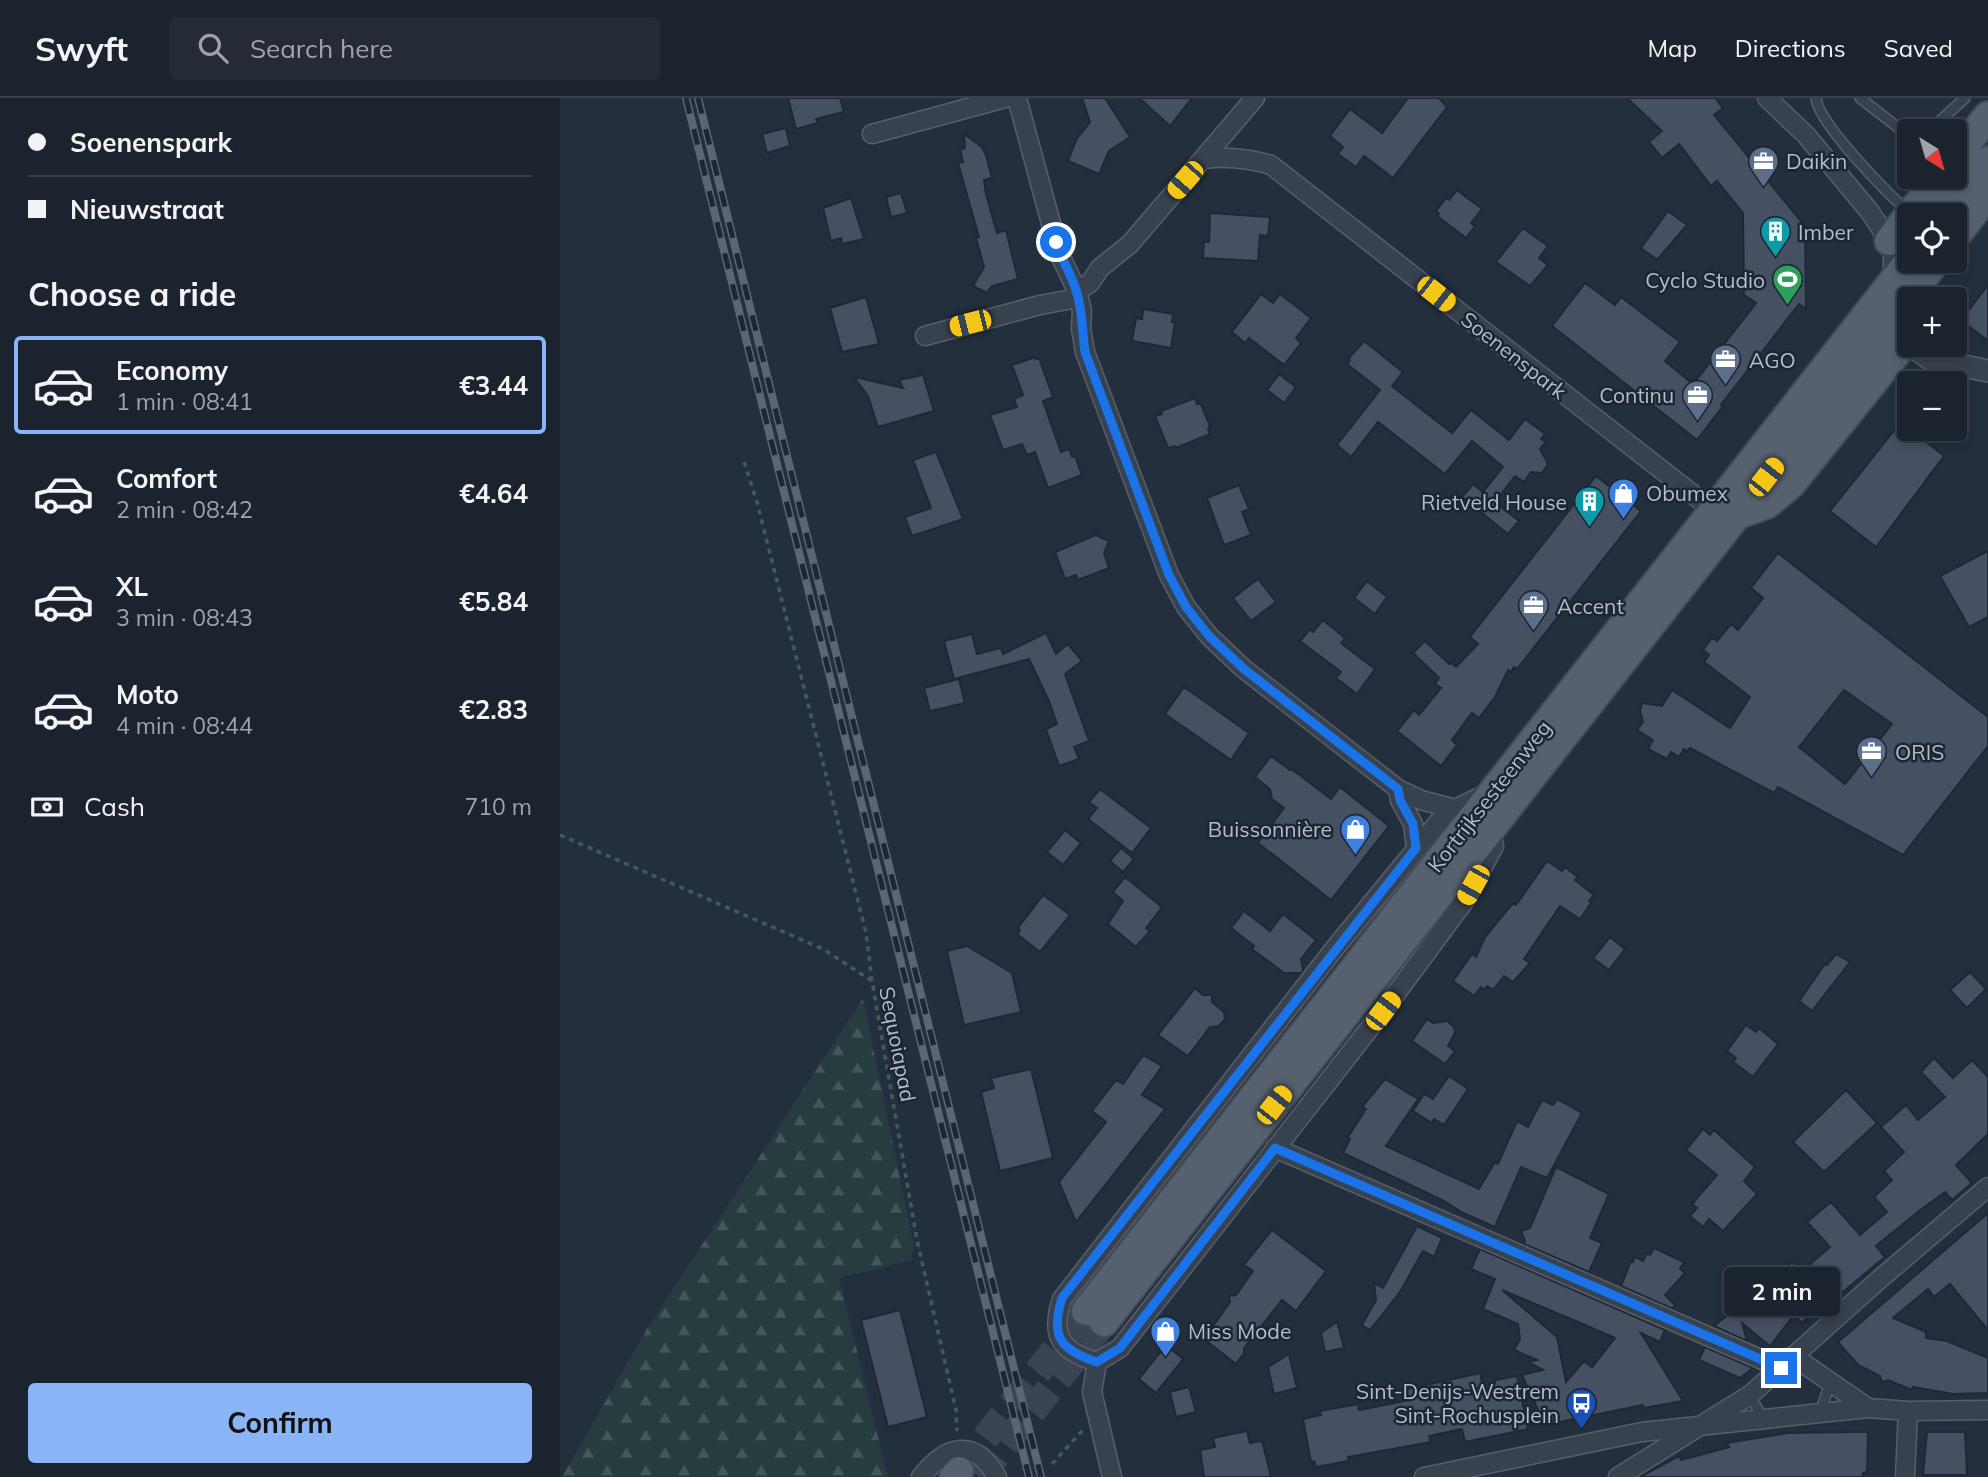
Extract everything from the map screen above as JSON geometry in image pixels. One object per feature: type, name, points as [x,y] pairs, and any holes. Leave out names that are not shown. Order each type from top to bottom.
[{"type":"main road","points":[[1967,143],[1988,116]]},
{"type":"main road","points":[[1955,203],[1988,161]]},
{"type":"main road","points":[[1920,203],[1931,189]]},
{"type":"main road","points":[[1967,221],[1988,194]]},
{"type":"main road","points":[[1889,241],[1897,232]]},
{"type":"main road","name":"Kortrijksesteenweg","points":[[1900,273],[1725,513],[1492,837],[1095,1316],[1500,782],[1725,513],[1895,313],[1927,273]]},
{"type":"main road","points":[[1897,323],[1895,313],[1901,273]]},
{"type":"main road","points":[[1725,513],[1766,504],[1791,484],[1897,356]]},
{"type":"street","points":[[872,134],[1005,98]]},
{"type":"street","points":[[1017,98],[1059,253],[1082,311],[1081,328],[1085,352],[1169,575],[1186,607],[1209,636],[1244,669],[1398,789],[1421,800],[1455,809],[1479,798],[1500,782]]},
{"type":"street","points":[[925,335],[1077,295],[1090,283],[1100,268],[1130,244],[1255,98]]},
{"type":"street","points":[[1767,98],[1806,135],[1870,212],[1889,241],[1897,264]]},
{"type":"street","name":"Soenenspark","points":[[1203,159],[1227,156],[1271,165],[1725,513]]},
{"type":"street","points":[[1069,273],[1100,268]]},
{"type":"street","points":[[1927,357],[1988,371]]},
{"type":"street","points":[[1398,789],[1400,800],[1413,824],[1416,848]]},
{"type":"street","name":"Kortrijksesteenweg","points":[[1450,808],[1062,1298],[1055,1328],[1069,1349],[1097,1362],[1120,1348],[1383,1011],[1463,903],[1492,837]]},
{"type":"street","points":[[1275,1148],[1787,1362],[1830,1384],[1868,1408]]},
{"type":"street","points":[[1618,1477],[1750,1395],[1988,1187]]},
{"type":"street","points":[[1097,1362],[1092,1392],[1112,1477]]},
{"type":"street","points":[[1424,1477],[1642,1432],[1868,1408],[1908,1411],[1988,1410]]},
{"type":"street","points":[[1905,1477],[1908,1411]]},
{"type":"street","points":[[921,1477],[932,1463],[956,1466],[969,1450],[984,1458],[997,1477]]},
{"type":"lane","points":[[1816,98],[1816,105],[1835,133],[1898,203]]},
{"type":"lane","points":[[1860,98],[1897,127]]},
{"type":"lane","points":[[1942,119],[1965,98]]},
{"type":"lane","points":[[1820,1412],[1830,1384]]},
{"type":"lane","points":[[1750,1395],[1763,1419]]},
{"type":"path","points":[[744,462],[757,502],[866,933],[872,981]]},
{"type":"path","name":"Sequoiapad","points":[[560,835],[822,949],[872,981],[917,1240],[956,1410],[956,1466]]},
{"type":"path","points":[[1052,1464],[1073,1438]]},
{"type":"green space","points":[[863,998],[914,1247],[911,1260],[839,1278],[888,1477],[562,1477],[647,1329]]},
{"type":"building","points":[[788,98],[840,98],[844,112],[816,119],[818,123],[796,129]]},
{"type":"building","points":[[1082,98],[1105,98],[1130,137],[1109,151],[1099,174],[1068,161],[1077,138],[1090,122]]},
{"type":"building","points":[[1139,98],[1192,98],[1170,126]]},
{"type":"building","points":[[1408,98],[1439,98],[1447,107],[1393,178],[1364,156],[1356,167],[1338,154],[1343,147],[1330,136],[1350,109],[1382,133]]},
{"type":"building","points":[[1627,98],[1715,98],[1723,108],[1714,115],[1805,226],[1806,309],[1799,304],[1697,440],[1552,326],[1585,283],[1615,305],[1621,297],[1680,342],[1665,361],[1693,384],[1756,303],[1744,295],[1743,213],[1717,181],[1711,186],[1679,144],[1662,158],[1649,142],[1662,131]]},
{"type":"building","points":[[786,128],[790,146],[767,153],[762,134]]},
{"type":"building","points":[[964,134],[982,147],[986,155],[992,178],[984,180],[986,194],[997,233],[1006,230],[1018,279],[992,286],[987,293],[973,286],[984,267],[976,238],[979,237],[958,163],[963,162],[960,150],[965,148]]},
{"type":"building","points":[[1457,190],[1482,209],[1471,223],[1475,226],[1466,238],[1437,216],[1439,214],[1436,211],[1446,198],[1449,200]]},
{"type":"building","points":[[901,193],[907,213],[891,217],[886,197]]},
{"type":"building","points":[[851,198],[864,239],[842,244],[841,238],[831,241],[823,208]]},
{"type":"building","points":[[1668,211],[1687,225],[1657,260],[1641,248]]},
{"type":"building","points":[[1210,213],[1270,217],[1268,236],[1260,235],[1258,261],[1203,258],[1204,242],[1209,242]]},
{"type":"building","points":[[1523,228],[1548,246],[1539,258],[1548,265],[1530,286],[1496,262]]},
{"type":"building","points":[[1988,285],[1988,341],[1967,325],[1967,312]]},
{"type":"building","points":[[1261,294],[1273,303],[1280,294],[1311,318],[1296,338],[1301,343],[1284,365],[1249,338],[1245,343],[1232,332]]},
{"type":"building","points":[[866,297],[879,344],[842,352],[830,308]]},
{"type":"building","points":[[1143,309],[1173,314],[1172,322],[1175,322],[1171,348],[1132,341],[1136,318],[1142,319]]},
{"type":"building","points":[[1364,341],[1403,372],[1392,386],[1452,433],[1471,410],[1509,440],[1525,419],[1545,434],[1541,439],[1546,442],[1540,449],[1548,464],[1542,473],[1531,472],[1524,482],[1515,476],[1495,502],[1519,521],[1508,534],[1462,497],[1473,484],[1483,492],[1503,467],[1472,441],[1445,474],[1378,422],[1351,457],[1337,445],[1380,390],[1347,364],[1350,360],[1348,359]]},
{"type":"building","points":[[1039,358],[1053,397],[1043,401],[1061,452],[1069,449],[1072,457],[1075,456],[1082,475],[1048,488],[1035,452],[1027,455],[1022,444],[1003,450],[990,415],[1017,407],[1014,399],[1023,395],[1012,365]]},
{"type":"building","points":[[1279,374],[1296,387],[1284,403],[1267,390]]},
{"type":"building","points":[[923,375],[934,411],[878,427],[868,396],[854,377],[903,388],[899,380]]},
{"type":"building","points":[[1195,398],[1197,404],[1201,404],[1210,426],[1210,434],[1176,448],[1168,448],[1155,416]]},
{"type":"building","points":[[1897,427],[1897,441],[1925,441],[1944,456],[1876,547],[1830,511]]},
{"type":"building","points":[[936,452],[963,519],[912,536],[905,517],[931,508],[913,460]]},
{"type":"building","points":[[1596,476],[1641,511],[1517,669],[1514,667],[1511,672],[1508,670],[1495,697],[1479,718],[1472,713],[1452,740],[1457,745],[1441,766],[1397,731],[1414,710],[1419,715],[1441,688],[1435,684],[1439,678],[1413,653],[1425,641],[1449,664],[1456,667],[1478,644],[1470,637]]},
{"type":"building","points":[[1239,485],[1249,509],[1242,512],[1251,535],[1224,545],[1207,498]]},
{"type":"building","points":[[1096,535],[1109,541],[1104,553],[1109,568],[1078,580],[1076,575],[1065,579],[1055,552]]},
{"type":"building","points":[[1988,551],[1988,617],[1969,627],[1940,576]]},
{"type":"building","points":[[1778,553],[1988,717],[1988,746],[1903,855],[1778,787],[1774,793],[1690,748],[1687,751],[1684,749],[1679,757],[1671,752],[1667,759],[1648,749],[1653,740],[1637,730],[1643,722],[1640,711],[1642,703],[1662,706],[1672,690],[1730,728],[1750,697],[1704,662],[1709,655],[1703,650],[1712,638],[1717,641],[1731,624],[1738,630],[1763,598],[1751,588]],"holes":[[[1844,690],[1892,724],[1845,784],[1799,747]]]},
{"type":"building","points":[[1258,579],[1276,602],[1251,621],[1233,598]]},
{"type":"building","points":[[1367,581],[1387,597],[1375,614],[1354,598]]},
{"type":"building","points":[[1323,620],[1345,638],[1341,643],[1375,669],[1357,694],[1336,678],[1341,672],[1300,641],[1310,629],[1313,632]]},
{"type":"building","points":[[1046,633],[1056,654],[1068,644],[1082,661],[1065,674],[1089,741],[1074,747],[1079,759],[1059,766],[1046,729],[1057,724],[1029,659],[954,679],[944,641],[972,634],[977,654],[1001,648],[1003,654]]},
{"type":"building","points":[[959,679],[965,703],[930,711],[924,688]]},
{"type":"building","points":[[1184,687],[1249,733],[1231,760],[1165,714]]},
{"type":"building","points":[[1271,756],[1331,799],[1340,787],[1389,826],[1331,900],[1258,843],[1284,808],[1272,799],[1270,789],[1255,777]]},
{"type":"building","points":[[1100,789],[1151,828],[1132,853],[1088,819],[1097,808],[1089,802]]},
{"type":"building","points":[[1065,830],[1081,843],[1063,865],[1047,852]]},
{"type":"building","points":[[1121,848],[1134,859],[1123,872],[1110,861]]},
{"type":"building","points":[[1547,861],[1562,871],[1565,867],[1578,877],[1575,880],[1594,895],[1589,901],[1591,903],[1580,919],[1560,906],[1524,959],[1530,963],[1513,982],[1504,976],[1493,990],[1487,986],[1484,990],[1481,987],[1474,996],[1453,981],[1472,954],[1476,957],[1485,937],[1508,909],[1514,903],[1516,905]]},
{"type":"building","points":[[1125,877],[1162,907],[1146,928],[1150,931],[1136,947],[1108,924],[1123,901],[1113,892]]},
{"type":"building","points":[[1043,895],[1070,915],[1040,952],[1017,934],[1020,930],[1018,928]]},
{"type":"building","points":[[1244,911],[1270,931],[1283,914],[1316,940],[1301,959],[1302,973],[1284,973],[1252,949],[1254,946],[1231,928]]},
{"type":"building","points":[[1610,937],[1625,949],[1609,970],[1593,958]]},
{"type":"building","points":[[967,946],[1012,973],[1021,1012],[964,1025],[947,951]]},
{"type":"building","points":[[1836,954],[1850,962],[1812,1011],[1799,1001],[1825,964]]},
{"type":"building","points":[[1970,972],[1986,989],[1967,1008],[1950,990]]},
{"type":"building","points":[[1195,988],[1203,995],[1212,995],[1212,1002],[1224,1012],[1225,1019],[1219,1026],[1210,1027],[1188,1056],[1158,1035]]},
{"type":"building","points":[[1427,1019],[1433,1023],[1447,1021],[1454,1027],[1455,1033],[1448,1046],[1455,1051],[1445,1064],[1412,1041]]},
{"type":"building","points":[[1746,1025],[1756,1032],[1759,1028],[1778,1044],[1753,1077],[1733,1062],[1736,1058],[1727,1051]]},
{"type":"building","points":[[1143,1055],[1162,1066],[1142,1095],[1165,1109],[1076,1222],[1059,1182],[1106,1122],[1092,1111],[1116,1080],[1123,1084]]},
{"type":"building","points":[[1934,1058],[1953,1078],[1972,1060],[1988,1077],[1988,1134],[1956,1165],[1972,1183],[1952,1200],[1945,1192],[1919,1211],[1876,1246],[1885,1257],[1815,1315],[1812,1312],[1802,1323],[1794,1315],[1770,1346],[1742,1323],[1747,1341],[1714,1326],[1754,1294],[1788,1309],[1766,1289],[1772,1279],[1792,1262],[1802,1271],[1830,1247],[1807,1222],[1831,1202],[1860,1235],[1887,1212],[1874,1197],[1892,1180],[1884,1171],[1904,1152],[1881,1127],[1906,1105],[1918,1120],[1945,1097],[1921,1072]]},
{"type":"building","points":[[1031,1069],[1053,1158],[1000,1171],[981,1092],[994,1088],[991,1078]]},
{"type":"building","points":[[1449,1076],[1468,1089],[1444,1125],[1434,1119],[1432,1123],[1413,1111],[1424,1094],[1433,1099]]},
{"type":"building","points":[[1385,1079],[1418,1099],[1386,1146],[1479,1189],[1495,1162],[1498,1164],[1517,1121],[1528,1127],[1542,1100],[1553,1105],[1557,1099],[1582,1113],[1547,1178],[1521,1167],[1495,1227],[1343,1153],[1350,1139],[1348,1137],[1366,1109],[1362,1107]]},
{"type":"building","points":[[1846,1090],[1877,1123],[1824,1172],[1793,1142]]},
{"type":"building","points":[[1703,1129],[1710,1135],[1714,1130],[1755,1167],[1744,1181],[1757,1194],[1723,1231],[1709,1219],[1703,1227],[1690,1216],[1697,1208],[1692,1204],[1717,1175],[1686,1150]]},
{"type":"building","points":[[1556,1167],[1609,1194],[1590,1238],[1602,1243],[1589,1272],[1524,1244],[1521,1231],[1530,1228]]},
{"type":"building","points":[[1988,1213],[1988,1330],[1950,1284],[1934,1297],[1928,1289],[1893,1318],[1926,1332],[1926,1338],[1947,1341],[1988,1358],[1988,1393],[1953,1394],[1913,1387],[1912,1390],[1888,1380],[1882,1382],[1880,1376],[1858,1365],[1838,1342]]},
{"type":"building","points":[[1417,1226],[1442,1238],[1434,1257],[1423,1251],[1400,1292],[1370,1330],[1362,1325],[1376,1300],[1374,1283],[1383,1288]]},
{"type":"building","points":[[1272,1230],[1326,1271],[1296,1311],[1282,1300],[1244,1348],[1244,1353],[1236,1364],[1204,1339],[1230,1302],[1229,1296],[1236,1295],[1253,1271],[1244,1265]]},
{"type":"building","points":[[1654,1248],[1684,1262],[1680,1269],[1685,1273],[1665,1295],[1675,1305],[1673,1309],[1621,1286],[1631,1261],[1633,1262],[1635,1257],[1643,1261],[1647,1253],[1650,1255]]},
{"type":"building","points":[[1480,1249],[1665,1330],[1660,1342],[1641,1333],[1683,1401],[1644,1408],[1643,1405],[1545,1425],[1522,1375],[1543,1370],[1528,1362],[1537,1360],[1514,1350],[1520,1339],[1518,1324],[1483,1309],[1495,1279],[1471,1269]],"holes":[[[1502,1290],[1615,1338],[1592,1367],[1584,1361],[1566,1382],[1557,1337]]]},
{"type":"building","points":[[900,1310],[927,1417],[888,1427],[861,1320]]},
{"type":"building","points":[[1337,1322],[1344,1348],[1325,1352],[1321,1333]]},
{"type":"building","points":[[1166,1345],[1183,1359],[1156,1393],[1139,1379]]},
{"type":"building","points":[[1705,1347],[1753,1368],[1740,1378],[1699,1360]]},
{"type":"building","points":[[1289,1354],[1297,1388],[1274,1394],[1268,1367]]},
{"type":"building","points":[[1480,1373],[1486,1398],[1496,1380],[1517,1376],[1528,1429],[1465,1442],[1462,1429],[1429,1436],[1431,1442],[1348,1457],[1349,1461],[1316,1467],[1314,1461],[1311,1462],[1303,1419],[1321,1415],[1320,1411],[1358,1404],[1359,1410],[1405,1401],[1403,1390]]},
{"type":"building","points":[[1189,1387],[1196,1412],[1176,1417],[1170,1392]]},
{"type":"building","points":[[1247,1431],[1250,1443],[1261,1441],[1263,1444],[1271,1477],[1204,1477],[1200,1450],[1215,1447],[1213,1438]]},
{"type":"building","points":[[1868,1432],[1867,1472],[1863,1473],[1863,1477],[1640,1477],[1679,1456],[1681,1460],[1729,1447],[1727,1443],[1788,1433]]},
{"type":"building","points":[[1927,1432],[1965,1432],[1967,1475],[1923,1475]]},
{"type":"tunnel","points":[[959,1471],[1086,1311]]},
{"type":"tunnel","points":[[979,1477],[1104,1322]]},
{"type":"railway","points":[[686,98],[1029,1477]]},
{"type":"railway","points":[[698,98],[1041,1477]]},
{"type":"place","name":"Daikin","points":[[1763,188]]},
{"type":"place","name":"Imber","points":[[1775,259]]},
{"type":"place","name":"Cyclo Studio","points":[[1788,307]]},
{"type":"place","name":"AGO","points":[[1726,387]]},
{"type":"place","name":"Continu","points":[[1697,422]]},
{"type":"place","name":"Obumex","points":[[1623,520]]},
{"type":"place","name":"Rietveld House","points":[[1590,529]]},
{"type":"place","name":"Accent","points":[[1534,633]]},
{"type":"place","name":"ORIS","points":[[1872,779]]},
{"type":"place","name":"Buissonnière","points":[[1355,856]]},
{"type":"place","name":"Miss Mode","points":[[1165,1358]]},
{"type":"place","name":"Sint-Denijs-Westrem Sint-Rochusplein","points":[[1582,1430]]},
{"type":"route","points":[[1056,242],[1076,288],[1082,311],[1081,328],[1085,352],[1169,575],[1186,607],[1209,636],[1244,669],[1398,789],[1400,800],[1413,824],[1416,848],[1062,1298],[1055,1328],[1060,1338],[1069,1349],[1097,1362],[1120,1348],[1275,1148],[1781,1368]]}]
